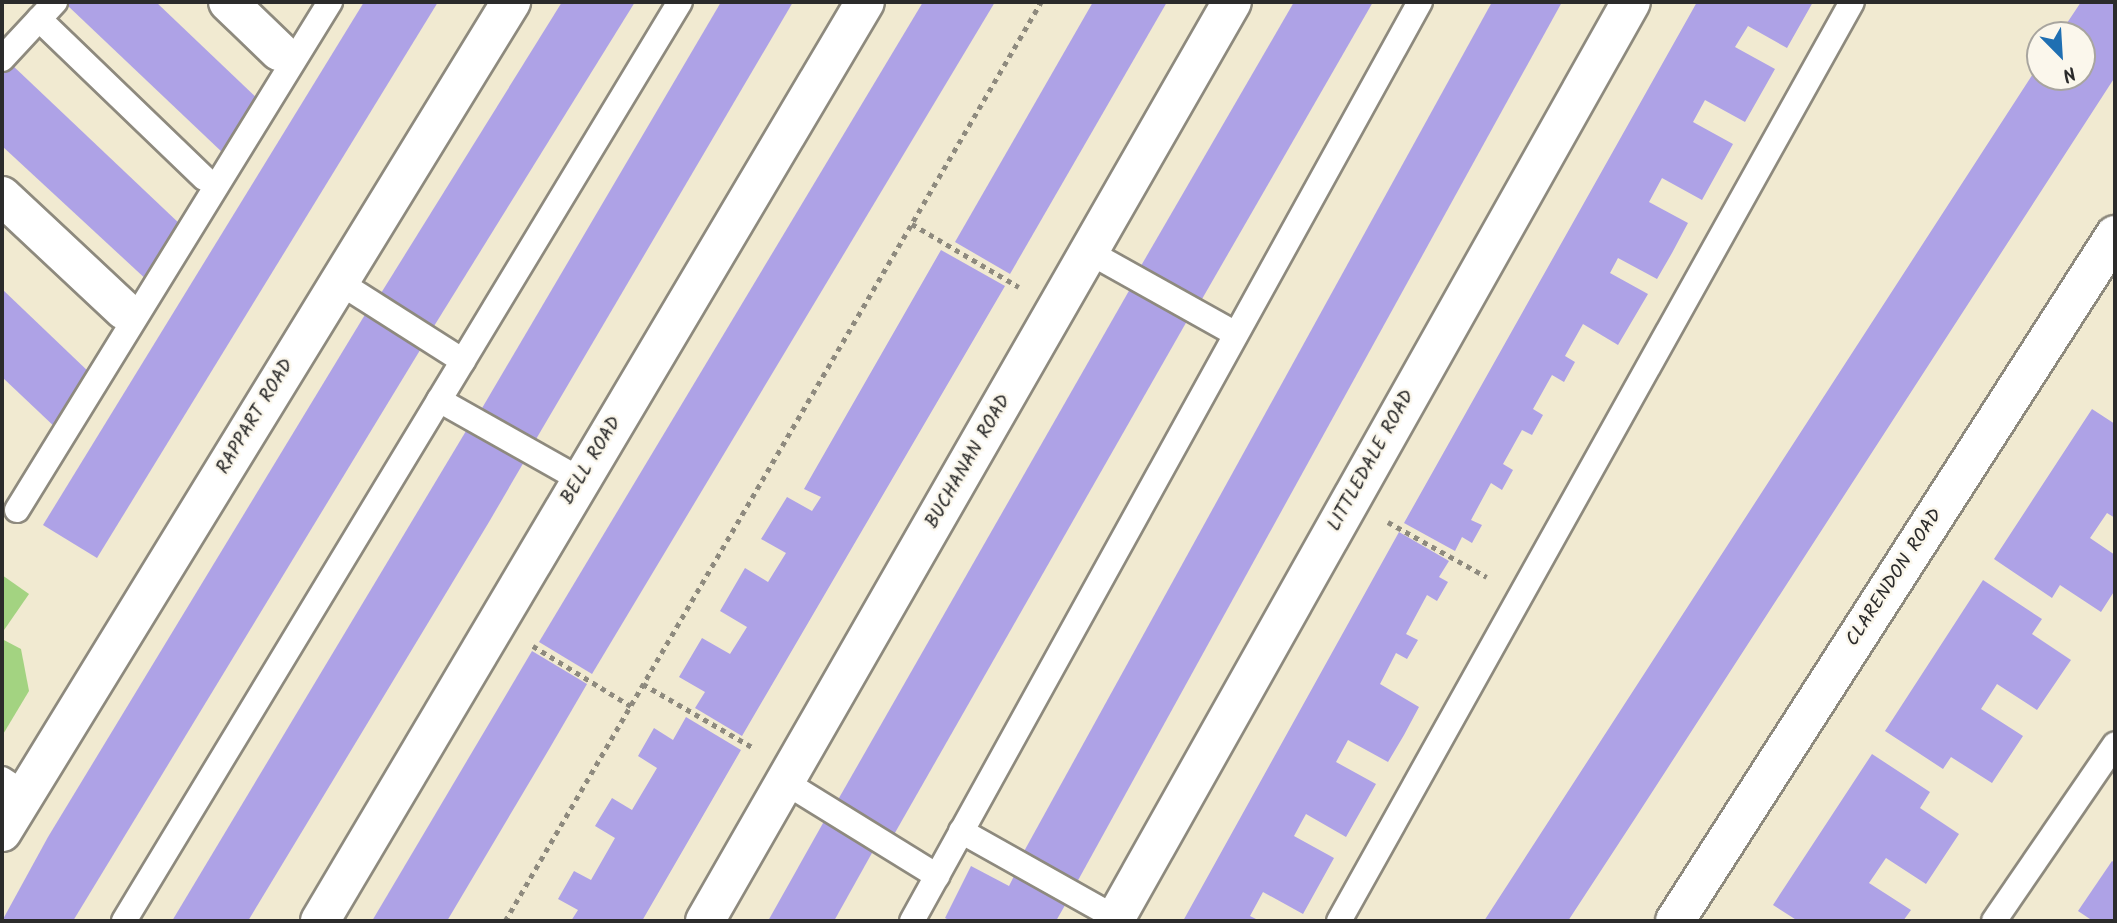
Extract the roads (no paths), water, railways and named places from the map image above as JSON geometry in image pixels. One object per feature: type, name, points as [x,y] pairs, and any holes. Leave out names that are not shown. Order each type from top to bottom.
[{"type":"street","points":[[228,2],[279,51]]},
{"type":"street","name":"RAPPART ROAD","points":[[2,832],[13,787],[339,282],[511,2]]},
{"type":"street","name":"BELL ROAD","points":[[320,921],[865,2]]},
{"type":"street","name":"BUCHANAN ROAD","points":[[705,921],[1232,2]]},
{"type":"street","name":"LITTLEDALE ROAD","points":[[1115,920],[1631,2]]},
{"type":"street","points":[[2,196],[124,310]]},
{"type":"street","name":"CLARENDON ROAD","points":[[1675,921],[2115,235]]},
{"type":"lane","points":[[17,510],[330,2]]},
{"type":"lane","points":[[124,921],[680,2]]},
{"type":"lane","points":[[912,921],[1420,2]]},
{"type":"lane","points":[[1339,921],[1852,2]]},
{"type":"lane","points":[[2,59],[47,10],[204,178]]},
{"type":"lane","points":[[1089,252],[1236,334]]},
{"type":"lane","points":[[339,282],[463,360]]},
{"type":"lane","points":[[439,400],[581,480]]},
{"type":"lane","points":[[1994,921],[2115,744]]},
{"type":"lane","points":[[788,776],[937,876]]},
{"type":"lane","points":[[961,831],[1115,920]]}]
